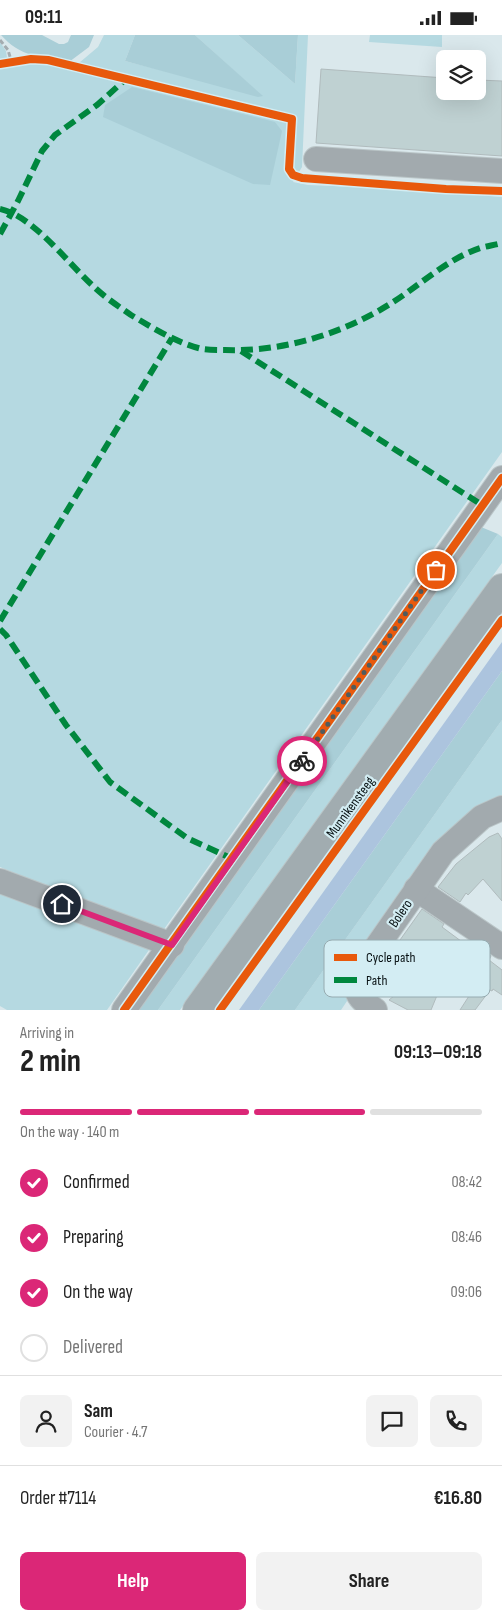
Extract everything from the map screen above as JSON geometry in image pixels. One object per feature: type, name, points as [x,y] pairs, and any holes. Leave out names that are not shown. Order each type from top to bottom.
[{"type":"main road","name":"Munnikensteeg","points":[[197,1010],[502,588]]},
{"type":"street","points":[[316,159],[502,171]]},
{"type":"street","points":[[124,1010],[502,478]]},
{"type":"street","name":"Bolero","points":[[381,940],[443,852],[482,817],[502,808]]},
{"type":"street","points":[[0,881],[172,945]]},
{"type":"street","name":"Bolero","points":[[416,889],[502,947]]},
{"type":"street","name":"Bolero","points":[[359,997],[360,1000],[375,1010]]},
{"type":"path","points":[[0,40],[8,50],[11,61]]},
{"type":"path","points":[[0,64],[21,60]]},
{"type":"shaded area","points":[[1,35],[42,35],[59,44],[64,44],[68,42],[71,35],[94,35],[89,47],[69,62],[23,52]]},
{"type":"shaded area","points":[[104,35],[135,35],[125,61],[262,96],[195,35],[238,35],[295,84],[298,35],[308,35],[302,167],[293,182],[308,185],[406,189],[502,197],[502,452],[162,932],[0,867],[0,42],[6,51],[8,65],[39,61],[73,68],[98,47]]},
{"type":"shaded area","points":[[135,35],[195,35],[263,96],[258,97],[125,61]]},
{"type":"shaded area","points":[[238,35],[298,35],[295,84]]},
{"type":"shaded area","points":[[370,35],[442,35],[442,47],[369,42]]},
{"type":"shaded area","points":[[132,87],[275,122],[282,131],[270,185],[253,184],[103,117],[105,105]]},
{"type":"shaded area","points":[[481,527],[498,534],[158,1010],[135,1010]]},
{"type":"shaded area","points":[[498,534],[502,537],[502,563],[180,1010],[158,1010]]},
{"type":"shaded area","points":[[502,642],[502,671],[259,1010],[239,1010]]},
{"type":"shaded area","points":[[502,671],[502,720],[345,940],[324,940],[324,969],[295,1010],[259,1010]]},
{"type":"shaded area","points":[[502,720],[502,805],[440,839],[368,940],[345,940]]},
{"type":"shaded area","points":[[0,888],[151,947],[107,1010],[7,1010],[0,1006]]},
{"type":"shaded area","points":[[324,969],[324,997],[349,998],[341,1010],[295,1010]]},
{"type":"building","points":[[321,69],[436,77],[436,100],[486,100],[486,80],[502,81],[502,156],[316,143]]},
{"type":"building","points":[[498,833],[502,839],[502,901],[483,879],[468,895],[466,893],[460,902],[438,887],[456,864],[489,837]]},
{"type":"building","points":[[422,909],[444,924],[442,927],[460,940],[400,940]]},
{"type":"building","points":[[490,961],[502,970],[502,995],[493,989],[492,991],[490,990]]},
{"type":"building","points":[[393,997],[436,997],[431,1010],[408,1010],[389,1000]]},
{"type":"building","points":[[468,997],[485,997],[475,1010],[460,1010]]},
{"type":"marked path","points":[[0,234],[42,151],[55,135],[97,105],[127,78]]},
{"type":"marked path","points":[[0,209],[12,213],[37,230],[96,289],[131,315],[174,339],[208,350],[268,348],[311,339],[332,332],[372,315],[456,259],[480,248],[502,243]]},
{"type":"marked path","points":[[0,621],[172,338]]},
{"type":"marked path","points":[[241,351],[482,505]]},
{"type":"marked path","points":[[0,629],[6,635],[66,725],[110,782],[187,838],[233,859]]},
{"type":"cycle path","points":[[0,64],[31,59],[48,60],[292,119],[289,169],[293,175],[302,178],[446,189],[502,191]]},
{"type":"cycle path","points":[[124,1010],[502,478]]},
{"type":"cycle path","points":[[220,1010],[502,620]]},
{"type":"way so far","points":[[302,761],[436,570]]},
{"type":"route","points":[[62,904],[172,945],[302,761]]}]
